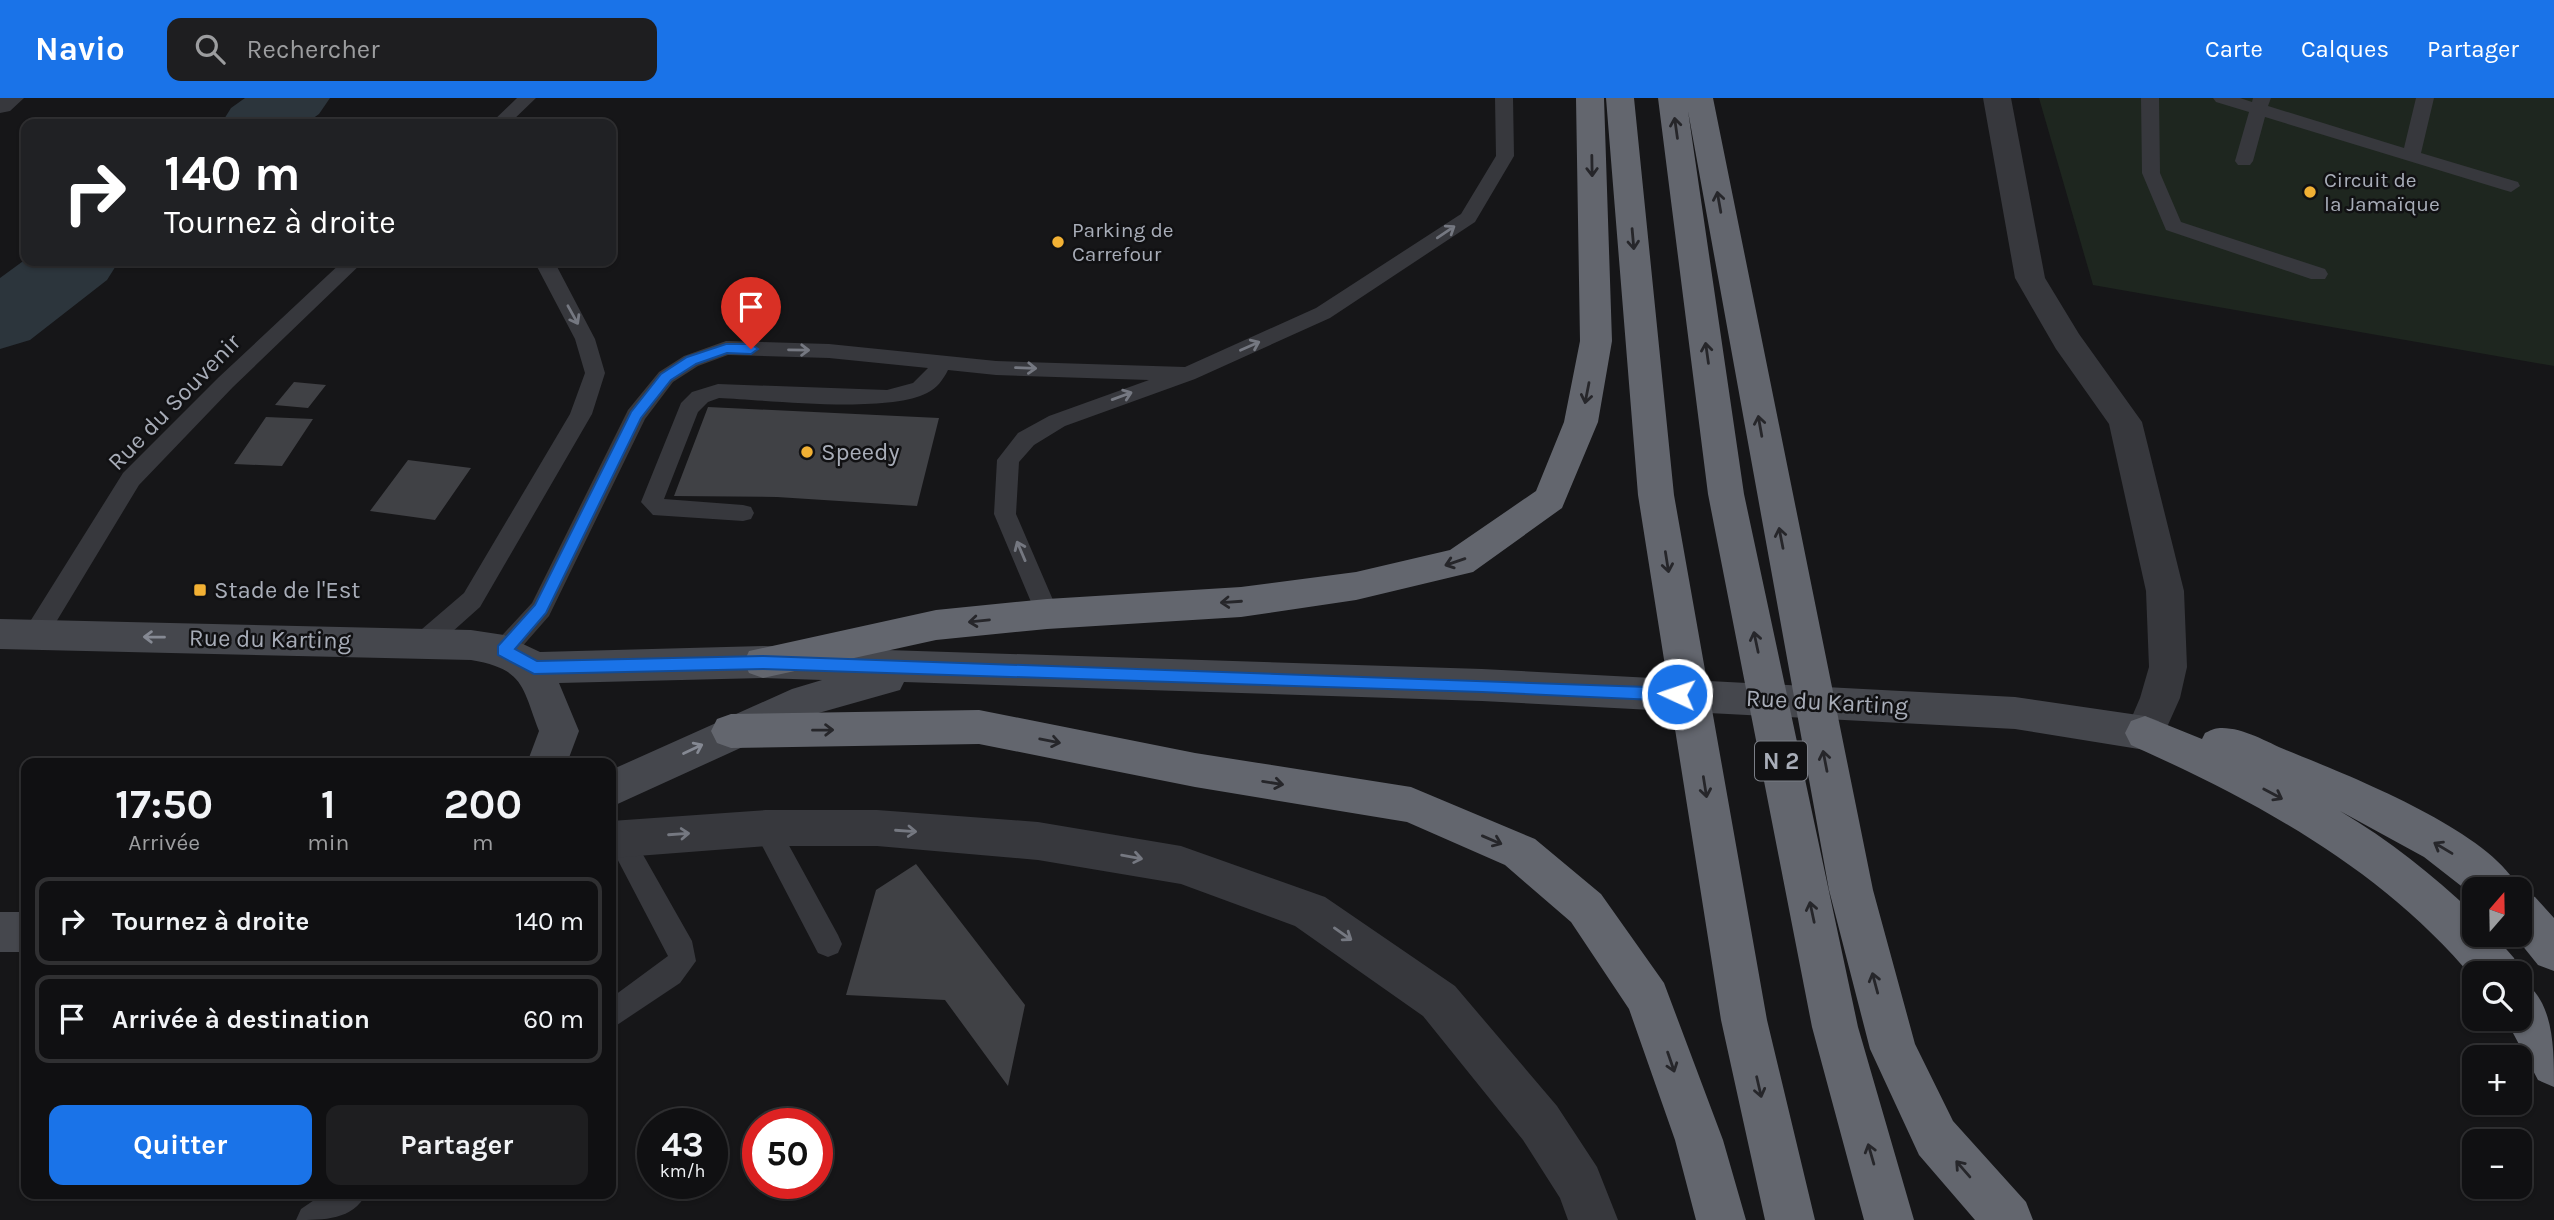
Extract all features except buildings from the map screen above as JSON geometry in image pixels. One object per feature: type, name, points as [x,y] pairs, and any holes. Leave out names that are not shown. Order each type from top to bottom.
[{"type":"highway","points":[[763,662],[936,625],[1046,614],[1241,602],[1369,583],[1460,562],[1550,499],[1581,422],[1596,341],[1590,98]]},
{"type":"highway","points":[[1620,98],[1656,495],[1744,1020],[1790,1220]]},
{"type":"highway","name":"N 2","points":[[1672,98],[1726,494],[1835,1027],[1889,1220]]},
{"type":"highway","points":[[1699,98],[1772,493],[1851,890],[1893,1049],[1936,1138],[2008,1220]]},
{"type":"highway","points":[[731,731],[979,727],[1195,770],[1411,805],[1520,852],[1586,908],[1648,998],[1699,1140],[1721,1220]]},
{"type":"highway","points":[[2145,733],[2234,747],[2363,800],[2475,868],[2484,877]]},
{"type":"highway","points":[[2145,733],[2206,759],[2322,820],[2423,894],[2486,961]]},
{"type":"highway","points":[[2532,925],[2554,950]]},
{"type":"highway","points":[[2532,1024],[2554,1064]]},
{"type":"main road","name":"Rue du Karting","points":[[17,635],[424,642],[519,659],[763,662],[1482,685],[2015,713],[2145,733]]},
{"type":"main road","points":[[519,659],[553,747]]},
{"type":"main road","name":"Rue du Karting","points":[[616,787],[731,731],[806,699],[925,668]]},
{"type":"main road","points":[[0,932],[21,932]]},
{"type":"street","points":[[0,105],[10,98]]},
{"type":"street","points":[[1997,98],[2030,278],[2067,341],[2124,422],[2165,591],[2168,667],[2160,698],[2145,733]]},
{"type":"street","points":[[616,839],[766,828],[877,828],[1038,841],[1181,865],[1310,911],[1439,1001],[1541,1123],[1580,1184],[1593,1220]]},
{"type":"lane","points":[[504,119],[527,98]]},
{"type":"lane","points":[[1046,614],[1005,514],[1008,460],[1026,439],[1057,421],[1188,374],[1323,313],[1468,218],[1505,156],[1504,98]]},
{"type":"lane","points":[[2151,98],[2151,173],[2174,226],[2318,274]]},
{"type":"lane","points":[[2222,98],[2260,104],[2412,156],[2511,186]]},
{"type":"lane","points":[[2412,156],[2425,98]]},
{"type":"lane","points":[[2244,161],[2260,104]]},
{"type":"lane","name":"Rue du Souvenir","points":[[17,635],[131,479],[226,382],[349,266]]},
{"type":"lane","points":[[424,642],[472,600],[581,414],[595,373],[585,339],[547,266]]},
{"type":"lane","points":[[519,659],[636,415],[666,377],[691,361],[726,348],[829,351],[941,363],[1188,374]]},
{"type":"lane","points":[[743,513],[660,509],[652,502],[689,408],[700,397],[718,391],[887,397],[910,393],[930,383],[941,363]]},
{"type":"lane","points":[[766,828],[828,944]]},
{"type":"lane","points":[[616,839],[682,950],[682,961],[670,974],[616,1012]]},
{"type":"lane","points":[[312,1220],[343,1199]]},
{"type":"shaded area","name":"Circuit de la Jamaïque","points":[[2039,98],[2554,98],[2554,366],[2093,285]]},
{"type":"waterway","points":[[265,119],[293,98]]},
{"type":"waterway","points":[[0,320],[71,266]]},
{"type":"place","name":"Circuit de la Jamaïque","points":[[2310,192]]},
{"type":"place","name":"Parking de Carrefour","points":[[1058,242]]},
{"type":"place","name":"Speedy","points":[[807,452]]},
{"type":"place","name":"Stade de l'Est","points":[[200,590]]},
{"type":"route","points":[[751,349],[726,348],[691,361],[666,377],[636,415],[541,609],[504,650],[534,668],[763,662],[1482,685],[1677,694]]}]
